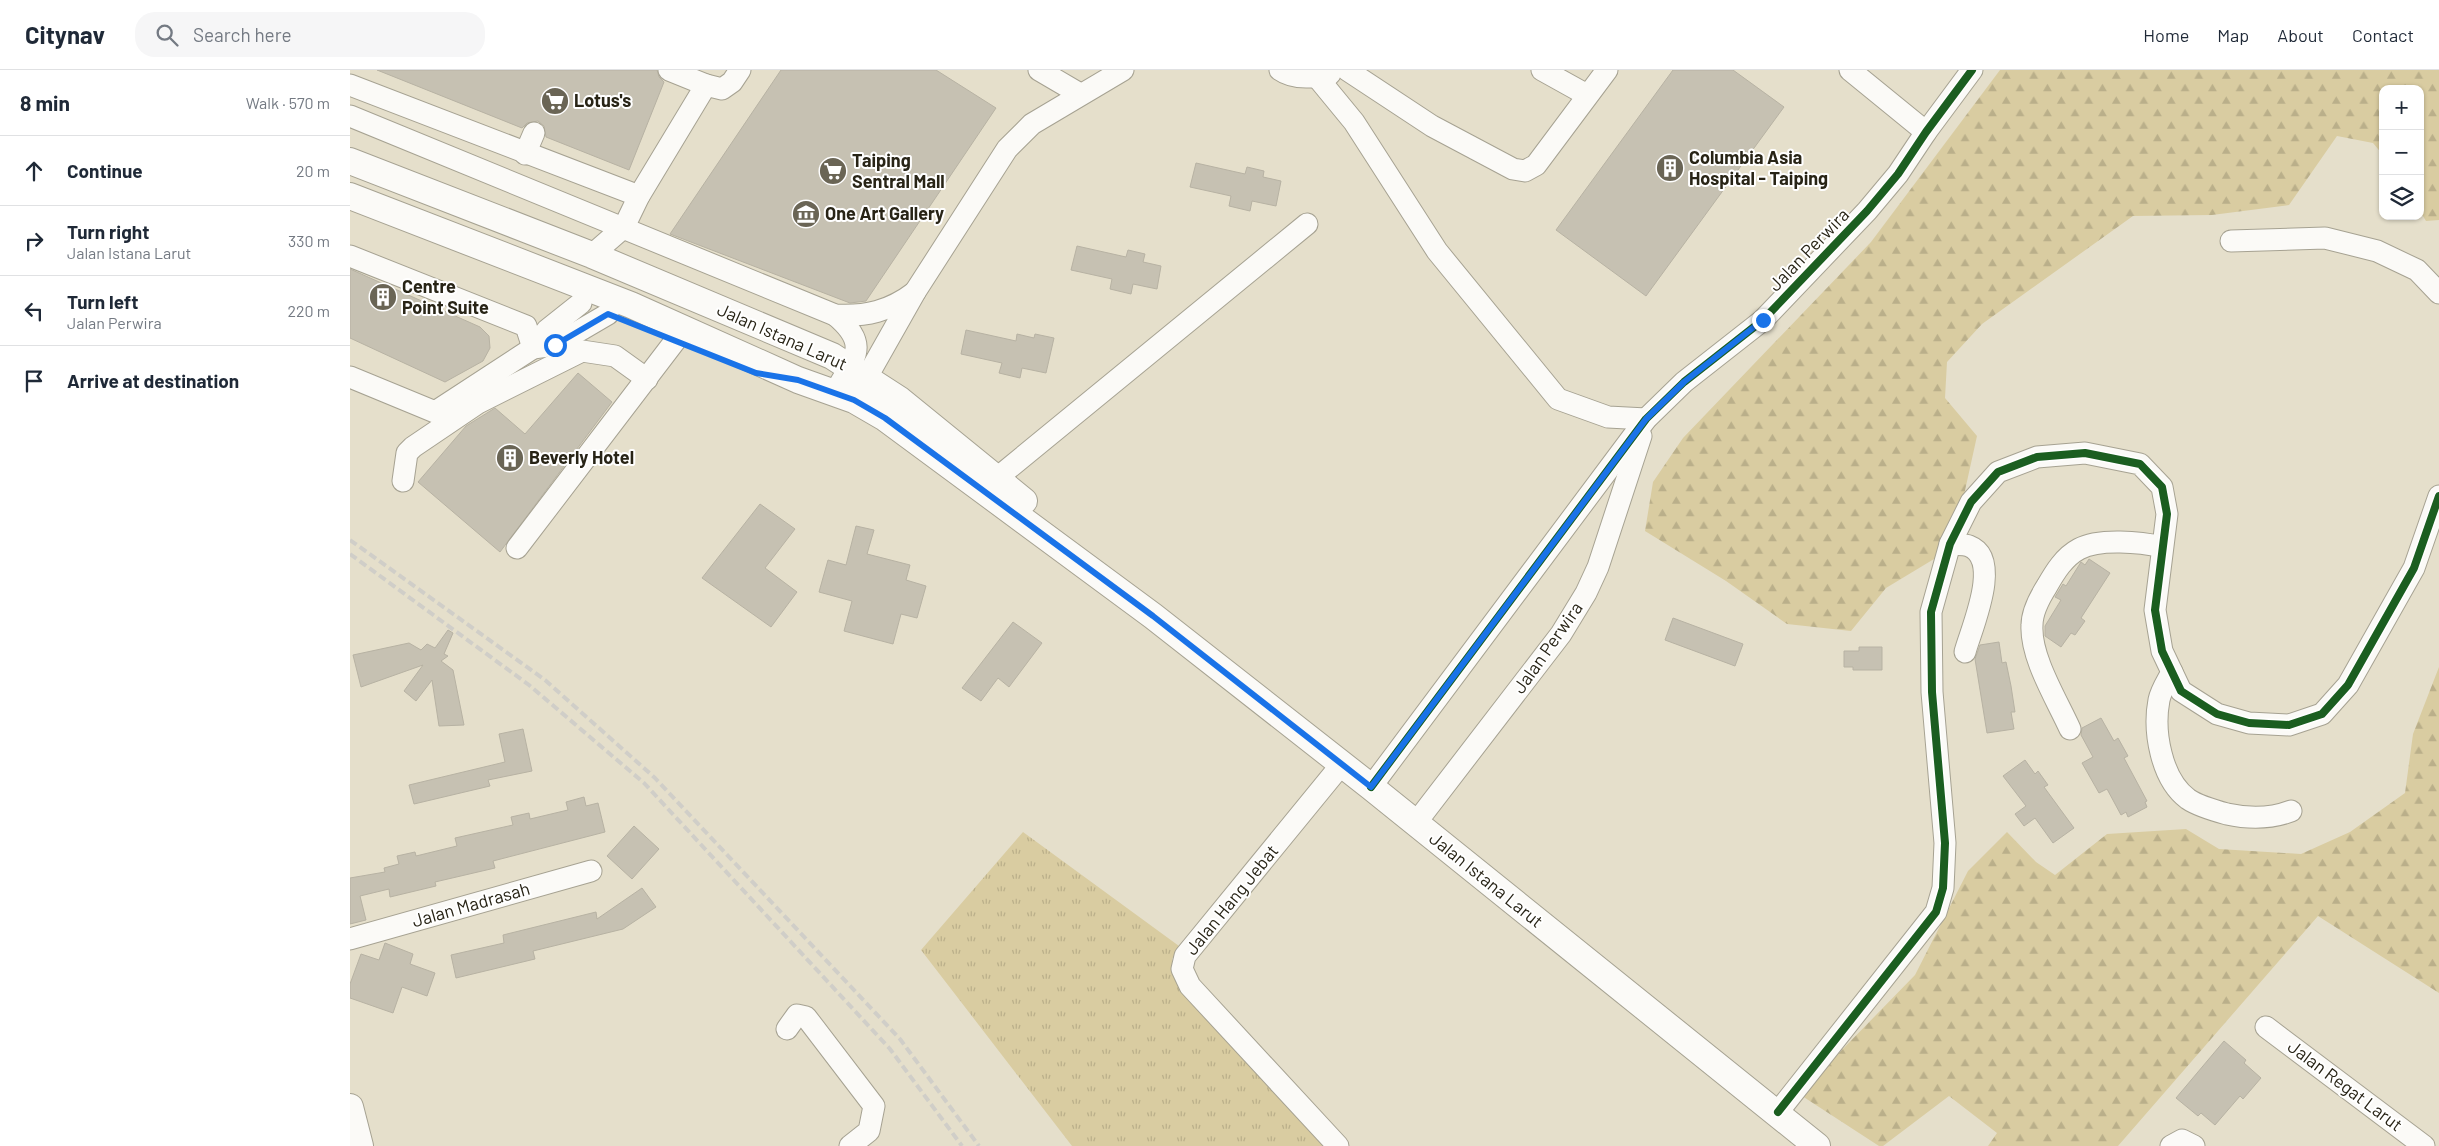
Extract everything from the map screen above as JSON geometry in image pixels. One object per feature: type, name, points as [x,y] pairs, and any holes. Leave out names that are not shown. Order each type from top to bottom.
[{"type":"main road","name":"Jalan Istana Larut","points":[[350,161],[592,255],[832,356],[851,385],[885,418],[1153,616],[1371,787],[1778,1112],[1817,1146]]},
{"type":"main road","name":"Jalan Istana Larut","points":[[350,196],[619,309],[798,380]]},
{"type":"main road","name":"Jalan Istana Larut","points":[[350,210],[581,303],[619,309],[675,341],[756,373],[798,380],[851,385],[900,400],[997,478],[1153,616]]},
{"type":"main road","points":[[350,1107],[360,1146]]},
{"type":"street","points":[[669,70],[706,85],[722,89],[732,82],[740,70]]},
{"type":"street","points":[[1039,70],[1080,94]]},
{"type":"street","points":[[851,385],[1007,149],[1032,124],[1123,70]]},
{"type":"street","points":[[1280,70],[1289,76],[1317,77],[1347,70],[1432,126],[1513,169],[1525,171],[1536,165],[1587,94],[1607,70]]},
{"type":"street","points":[[1542,70],[1587,94]]},
{"type":"street","points":[[1850,70],[1926,132]]},
{"type":"street","name":"Jalan Perwira","points":[[1371,787],[1646,419],[1684,382],[1763,320],[1866,211],[1898,174],[1926,132],[1972,70]]},
{"type":"street","points":[[1317,77],[1354,122],[1437,251],[1558,399],[1608,417],[1646,419]]},
{"type":"street","points":[[350,85],[525,154],[639,196]]},
{"type":"street","points":[[592,255],[624,227],[639,196],[706,85]]},
{"type":"street","points":[[350,116],[835,315],[854,333],[858,347],[851,385]]},
{"type":"street","points":[[525,154],[534,133]]},
{"type":"street","points":[[997,478],[1307,224]]},
{"type":"street","points":[[2231,242],[2325,238],[2334,240],[2377,251],[2417,270],[2439,293]]},
{"type":"street","points":[[350,256],[526,326],[533,348]]},
{"type":"street","points":[[835,315],[871,314],[901,303],[914,292]]},
{"type":"street","points":[[350,377],[435,412],[533,348],[547,330],[581,303]]},
{"type":"street","points":[[533,348],[555,345],[619,309]]},
{"type":"street","points":[[517,548],[675,341]]},
{"type":"street","points":[[403,482],[407,453],[413,447],[478,403],[582,350],[616,356],[647,379]]},
{"type":"street","name":"Jalan Perwira","points":[[1415,824],[1561,634],[1586,593],[1598,567],[1646,419]]},
{"type":"street","points":[[1778,1112],[1936,912],[1941,896],[1945,843],[1932,692],[1931,612],[1950,544],[1971,502],[1998,472],[2037,457],[2085,453],[2140,464],[2162,487],[2167,514],[2155,610],[2162,652],[2181,691],[2217,714],[2249,723],[2289,725],[2322,714],[2348,685],[2414,568],[2429,548],[2439,496]]},
{"type":"street","points":[[2070,729],[2037,656],[2032,625],[2041,596],[2057,568],[2080,548],[2111,542],[2142,542],[2162,547]]},
{"type":"street","points":[[1950,544],[1970,546],[1981,556],[1985,573],[1984,590],[1979,610],[1964,652]]},
{"type":"street","points":[[2172,672],[2159,698],[2157,719],[2160,751],[2168,774],[2188,799],[2218,811],[2248,818],[2279,816],[2291,811]]},
{"type":"street","name":"Jalan Hang Jebat","points":[[1338,1146],[1190,986],[1182,969],[1185,956],[1342,765]]},
{"type":"street","name":"Jalan Madrasah","points":[[350,939],[591,871]]},
{"type":"street","points":[[787,1028],[797,1015],[806,1018],[874,1106],[869,1131],[850,1146]]},
{"type":"street","name":"Jalan Regat Larut","points":[[2266,1027],[2424,1146]]},
{"type":"street","points":[[2170,1146],[2182,1140],[2194,1146]]},
{"type":"green space","points":[[2000,70],[2439,70],[2439,220],[2426,221],[2424,218],[2424,85],[2379,85],[2379,150],[2373,143],[2337,136],[2289,205],[2212,215],[2133,216],[1982,324],[1947,362],[1945,398],[1977,436],[1964,495],[1939,556],[1886,588],[1851,631],[1787,624],[1726,581],[1645,531],[1653,482],[1683,438],[1871,242]]},
{"type":"green space","points":[[2439,667],[2439,993],[2318,916],[2118,1146],[1988,1146],[1997,1133],[1949,1096],[1883,1146],[1879,1146],[1799,1094],[1915,975],[1968,871],[2007,832],[2036,862],[2055,875],[2107,834],[2186,829],[2219,849],[2301,854],[2350,832],[2405,793],[2413,734]]},
{"type":"green space","points":[[1023,832],[1179,946],[1172,959],[1179,983],[1333,1146],[1072,1146],[921,950]]},
{"type":"building","name":"Lotus's","points":[[377,70],[657,70],[659,77],[664,82],[629,170],[546,137],[544,126],[538,121],[527,123],[522,128]]},
{"type":"building","name":"Taiping Sentral Mall","points":[[781,70],[936,70],[996,108],[866,301],[850,303],[670,234]]},
{"type":"building","name":"Columbia Asia Hospital - Taiping","points":[[1673,70],[1733,70],[1784,107],[1646,296],[1556,230]]},
{"type":"building","points":[[1196,163],[1245,174],[1247,167],[1264,171],[1263,177],[1281,181],[1276,206],[1252,201],[1250,211],[1229,206],[1231,196],[1190,187]]},
{"type":"building","points":[[1077,246],[1126,257],[1128,250],[1145,254],[1143,262],[1161,266],[1157,289],[1133,284],[1131,294],[1110,289],[1112,279],[1071,270]]},
{"type":"building","name":"Centre Point Suite","points":[[350,269],[480,327],[489,336],[490,348],[483,361],[445,382],[350,338]]},
{"type":"building","points":[[966,330],[1016,341],[1017,334],[1034,338],[1035,334],[1054,338],[1046,373],[1022,368],[1020,378],[999,373],[1002,363],[961,354]]},
{"type":"building","name":"Beverly Hotel","points":[[578,373],[612,402],[500,552],[418,482],[466,426],[495,408],[525,434]]},
{"type":"building","points":[[760,504],[795,529],[765,568],[797,592],[771,627],[702,578]]},
{"type":"building","points":[[856,526],[874,530],[867,554],[910,565],[906,580],[926,586],[917,618],[901,614],[893,644],[844,631],[852,601],[819,592],[828,560],[846,565]]},
{"type":"building","points":[[2089,559],[2110,573],[2081,618],[2085,621],[2075,635],[2071,633],[2061,647],[2045,636],[2045,626],[2061,600],[2055,597],[2063,584],[2066,586],[2081,562],[2085,565]]},
{"type":"building","points":[[1673,618],[1743,644],[1735,666],[1665,640]]},
{"type":"building","points":[[1013,622],[1042,643],[1009,687],[998,678],[981,701],[962,688]]},
{"type":"building","points":[[448,630],[453,633],[444,654],[448,656],[441,661],[453,670],[464,725],[439,726],[432,680],[416,701],[404,691],[423,665],[361,687],[353,655],[409,643],[421,650],[427,644],[435,648]]},
{"type":"building","points":[[1999,642],[2002,663],[2006,662],[2011,686],[2015,712],[2011,712],[2014,729],[1987,733],[1975,659],[1980,645]]},
{"type":"building","points":[[1859,647],[1882,647],[1882,670],[1853,670],[1853,667],[1844,667],[1844,651],[1859,651]]},
{"type":"building","points":[[2101,718],[2114,741],[2118,738],[2128,756],[2124,758],[2147,801],[2145,802],[2147,807],[2128,817],[2126,812],[2121,815],[2107,789],[2099,793],[2082,763],[2093,757],[2081,735],[2082,728]]},
{"type":"building","points":[[523,729],[532,771],[488,780],[490,786],[414,804],[409,785],[505,762],[499,734]]},
{"type":"building","points":[[2025,760],[2035,774],[2038,771],[2048,785],[2044,787],[2074,828],[2053,843],[2035,818],[2024,826],[2015,814],[2026,806],[2003,776]]},
{"type":"building","points":[[584,797],[586,806],[598,803],[605,832],[493,861],[495,868],[435,882],[436,886],[390,897],[389,889],[360,896],[366,920],[350,924],[350,878],[385,872],[384,868],[399,864],[397,856],[415,852],[416,856],[457,846],[455,838],[513,825],[511,817],[529,813],[530,819],[568,810],[566,802]]},
{"type":"building","points":[[634,826],[659,849],[632,879],[607,856]]},
{"type":"building","points":[[642,888],[656,907],[623,929],[533,951],[535,959],[456,978],[451,955],[504,943],[503,935],[596,912],[597,919]]},
{"type":"building","points":[[385,943],[413,954],[410,964],[435,973],[427,996],[402,987],[393,1013],[350,998],[350,984],[361,954],[379,960]]},
{"type":"building","points":[[2224,1041],[2246,1060],[2244,1063],[2261,1078],[2243,1099],[2240,1096],[2215,1125],[2201,1113],[2198,1116],[2176,1098]]},
{"type":"railway","points":[[350,540],[545,680],[655,778],[900,1039],[979,1146]]},
{"type":"railway","points":[[350,554],[529,685],[644,783],[890,1049],[962,1146]]},
{"type":"cycle path","points":[[1371,787],[1646,419],[1684,382],[1763,320],[1867,211],[1898,174],[1926,132],[1972,70]]},
{"type":"cycle path","points":[[1778,1112],[1936,912],[1943,888],[1945,843],[1932,692],[1931,612],[1950,544],[1971,502],[1998,472],[2037,457],[2085,453],[2140,464],[2162,487],[2167,514],[2155,610],[2162,651],[2181,691],[2217,714],[2249,723],[2289,725],[2322,714],[2348,685],[2414,568],[2439,496]]},
{"type":"place","name":"Lotus's","points":[[555,101]]},
{"type":"place","name":"Columbia Asia Hospital - Taiping","points":[[1670,168]]},
{"type":"place","name":"Taiping Sentral Mall","points":[[833,171]]},
{"type":"place","name":"One Art Gallery","points":[[806,214]]},
{"type":"place","name":"Centre Point Suite","points":[[383,297]]},
{"type":"place","name":"Beverly Hotel","points":[[510,458]]},
{"type":"route","points":[[555,345],[608,314],[756,373],[798,380],[854,400],[885,418],[1153,616],[1371,787],[1646,419],[1684,382],[1763,320]]}]
